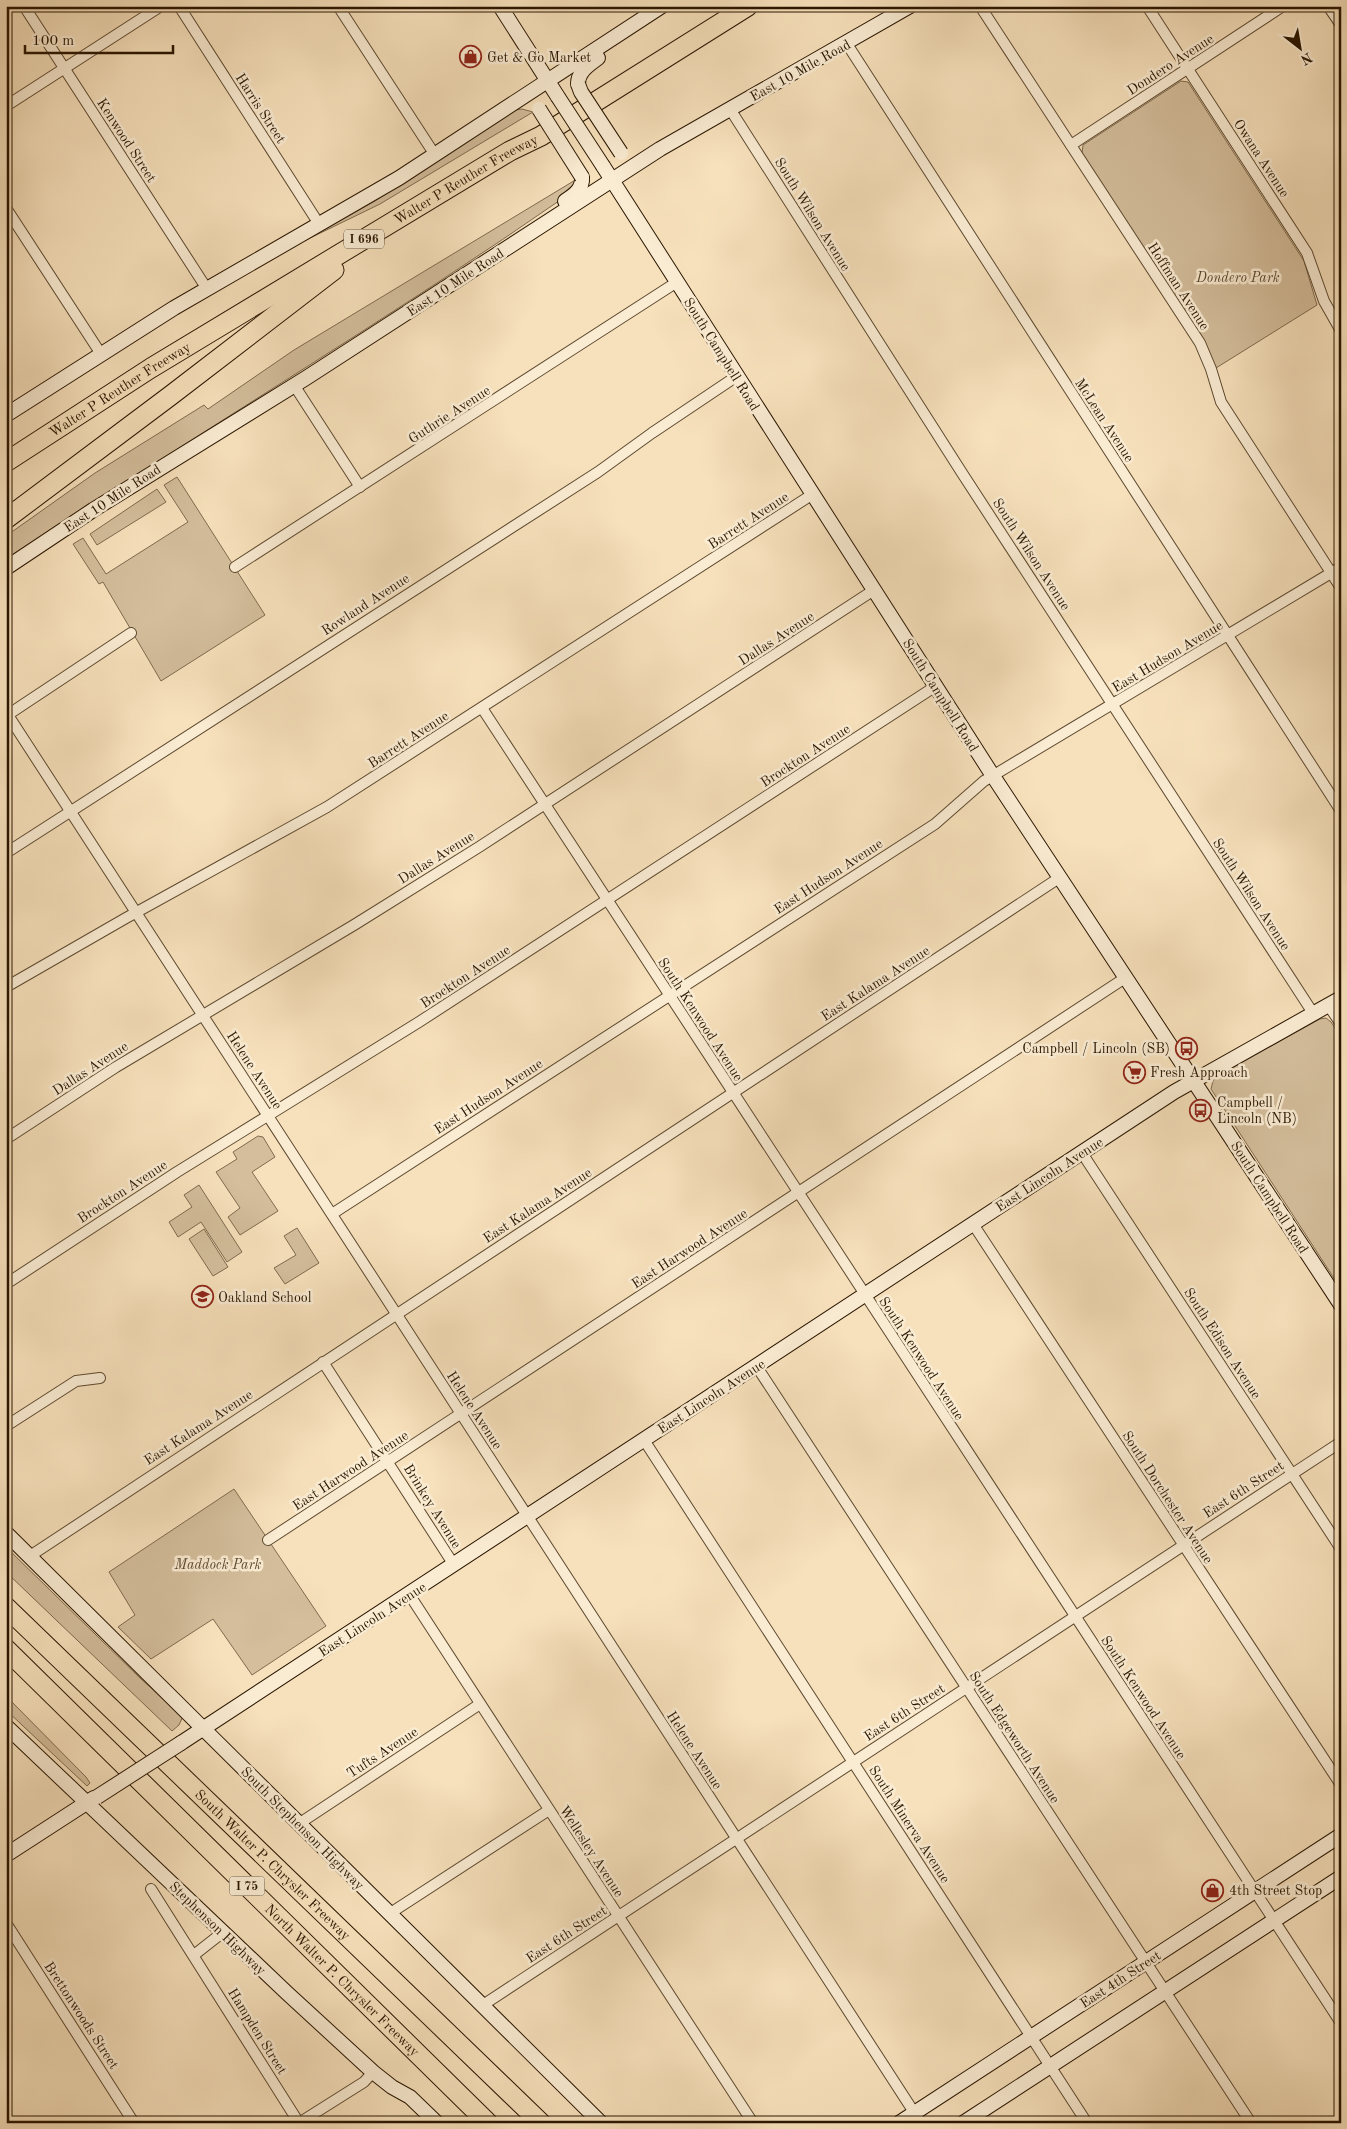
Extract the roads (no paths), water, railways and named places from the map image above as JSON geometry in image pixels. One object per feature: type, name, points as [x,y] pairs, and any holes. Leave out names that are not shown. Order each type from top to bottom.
[{"type":"highway","name":"Walter P Reuther Freeway","points":[[6,462],[86,408],[402,216],[548,131],[748,6]]},
{"type":"highway","points":[[6,519],[170,396],[402,216]]},
{"type":"highway","points":[[6,1599],[31,1630]]},
{"type":"highway","name":"South Walter P. Chrysler Freeway","points":[[6,1607],[541,2123]]},
{"type":"highway","name":"North Walter P. Chrysler Freeway","points":[[6,1649],[488,2123]]},
{"type":"highway","points":[[456,2041],[555,2123]]},
{"type":"street","name":"Kenwood Street","points":[[24,6],[206,289]]},
{"type":"street","points":[[6,106],[161,6]]},
{"type":"street","name":"Harris Street","points":[[179,6],[320,224]]},
{"type":"street","points":[[338,6],[435,155]]},
{"type":"street","name":"South Campbell Road","points":[[500,6],[993,776],[1341,1305]]},
{"type":"street","name":"East 10 Mile Road","points":[[6,568],[93,510],[294,385],[647,158],[910,6]]},
{"type":"street","name":"Hoffman Avenue","points":[[980,6],[1200,343],[1211,369],[1221,402],[1341,588]]},
{"type":"street","name":"Owana Avenue","points":[[1147,6],[1307,253],[1324,301],[1341,331]]},
{"type":"street","name":"Dondero Avenue","points":[[1071,145],[1284,6]]},
{"type":"street","points":[[1328,6],[1341,25]]},
{"type":"street","points":[[6,414],[206,289],[435,155],[658,8]]},
{"type":"street","points":[[647,158],[632,157],[621,153],[581,92],[578,84],[583,70],[620,43],[658,8]]},
{"type":"street","name":"McLean Avenue","points":[[847,44],[1341,811]]},
{"type":"street","points":[[491,258],[571,197],[581,186],[582,177],[539,109],[527,102],[514,104]]},
{"type":"street","name":"South Wilson Avenue","points":[[730,109],[952,457],[1313,1013]]},
{"type":"street","points":[[6,208],[101,354]]},
{"type":"street","name":"Guthrie Avenue","points":[[235,567],[677,282]]},
{"type":"street","name":"Rowland Avenue","points":[[6,853],[598,472],[737,376]]},
{"type":"street","points":[[294,385],[360,487]]},
{"type":"street","name":"Barrett Avenue","points":[[6,988],[136,912],[327,807],[813,494]]},
{"type":"street","name":"East Hudson Avenue","points":[[332,1214],[935,824],[993,776],[1341,567]]},
{"type":"street","name":"Dallas Avenue","points":[[6,1139],[116,1067],[354,925],[874,590]]},
{"type":"street","points":[[7,714],[131,633]]},
{"type":"street","name":"Brockton Avenue","points":[[6,1284],[411,1027],[936,686]]},
{"type":"street","name":"South Kenwood Avenue","points":[[482,708],[1341,2023]]},
{"type":"street","name":"Helene Avenue","points":[[7,714],[918,2118]]},
{"type":"street","name":"East Kalama Avenue","points":[[30,1556],[1060,878]]},
{"type":"street","name":"East Harwood Avenue","points":[[268,1540],[1125,978]]},
{"type":"street","points":[[1335,1002],[1341,1024]]},
{"type":"street","name":"East Lincoln Avenue","points":[[6,1855],[454,1565],[1193,1080],[1335,1002]]},
{"type":"street","name":"South Edison Avenue","points":[[1082,1153],[1341,1549]]},
{"type":"street","name":"South Dorchester Avenue","points":[[973,1224],[1341,1785]]},
{"type":"street","name":"Brinkey Avenue","points":[[323,1362],[454,1565]]},
{"type":"street","name":"South Edgeworth Avenue","points":[[757,1366],[1251,2123]]},
{"type":"street","points":[[6,1426],[76,1381],[100,1378]]},
{"type":"street","name":"South Minerva Avenue","points":[[644,1440],[1088,2123]]},
{"type":"street","name":"East 6th Street","points":[[483,2006],[1341,1442]]},
{"type":"street","name":"South Stephenson Highway","points":[[6,1533],[601,2123]]},
{"type":"street","name":"Wellesley Avenue","points":[[409,1594],[753,2123]]},
{"type":"street","name":"Tufts Avenue","points":[[300,1824],[480,1704]]},
{"type":"street","name":"Stephenson Highway","points":[[6,1726],[91,1800],[222,1932],[373,2072],[392,2087],[410,2097],[437,2123]]},
{"type":"street","points":[[389,1914],[549,1810]]},
{"type":"street","name":"East 4th Street","points":[[899,2123],[918,2118],[1032,2037],[1341,1835]]},
{"type":"street","points":[[963,2123],[1341,1877]]},
{"type":"street","name":"Hampden Street","points":[[151,1889],[299,2123]]},
{"type":"street","name":"Brettonwoods Street","points":[[6,1923],[134,2123]]},
{"type":"street","points":[[194,1955],[222,1932]]},
{"type":"street","points":[[299,2123],[364,2082],[373,2072]]},
{"type":"place","name":"Get & Go Market","points":[[471,57]]},
{"type":"place","name":"Campbell / Lincoln (SB)","points":[[1186,1048]]},
{"type":"place","name":"Fresh Approach","points":[[1134,1072]]},
{"type":"place","name":"Campbell / Lincoln (NB)","points":[[1201,1110]]},
{"type":"place","name":"Oakland School","points":[[202,1297]]},
{"type":"place","name":"4th Street Stop","points":[[1213,1890]]},
{"type":"park label","name":"Dondero Park","points":[[1238,277]]},
{"type":"park label","name":"Maddock Park","points":[[218,1564]]}]
